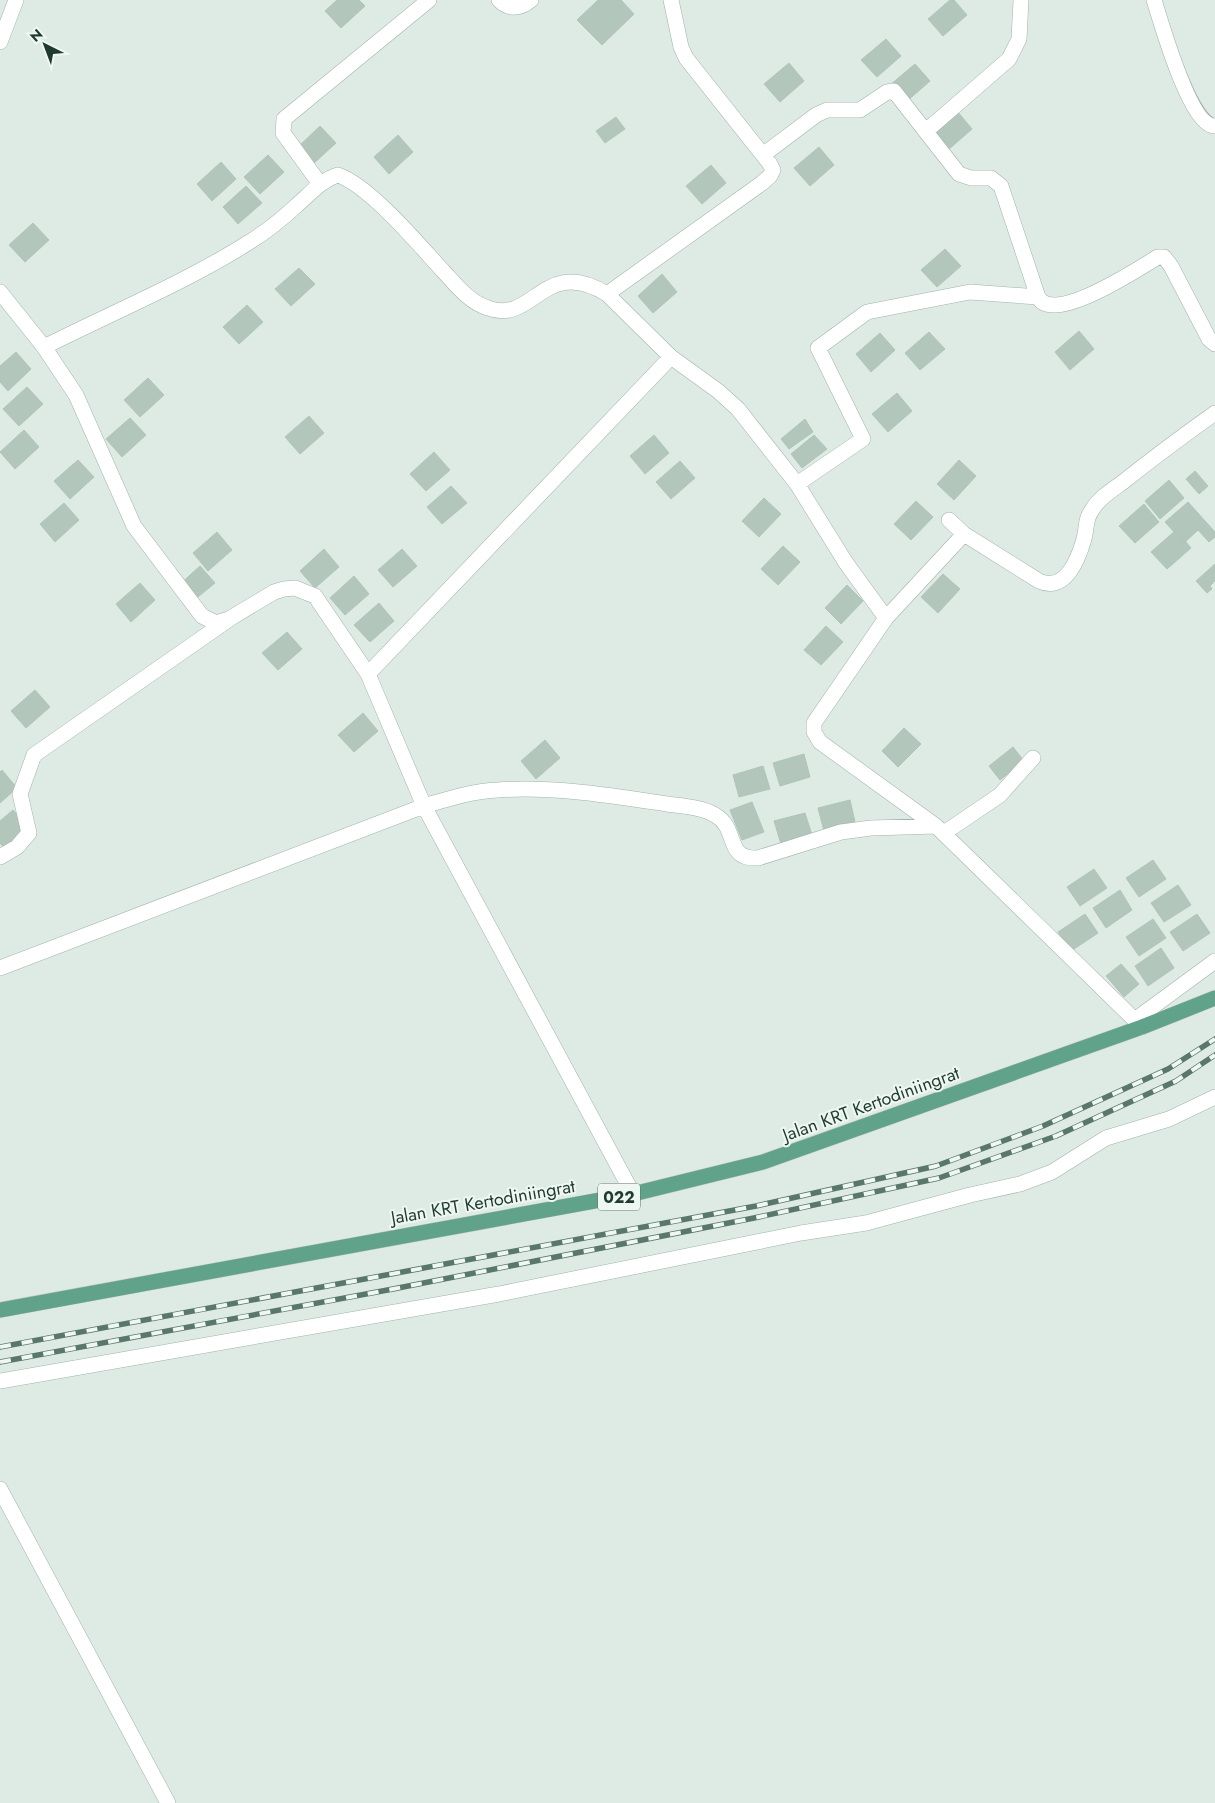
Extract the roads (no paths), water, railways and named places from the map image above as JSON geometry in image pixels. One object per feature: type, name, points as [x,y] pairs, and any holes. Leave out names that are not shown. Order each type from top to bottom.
[{"type":"main road","name":"Jalan KRT Kertodiniingrat","points":[[0,1310],[633,1194],[763,1162],[1139,1023],[1215,998]]},
{"type":"street","points":[[0,42],[16,0]]},
{"type":"street","points":[[320,184],[283,134],[284,119],[429,0]]},
{"type":"street","points":[[499,0],[505,6],[516,8],[532,0]]},
{"type":"street","points":[[607,294],[770,176],[773,170],[764,155],[686,58],[681,47],[671,0]]},
{"type":"street","points":[[926,131],[1009,59],[1019,39],[1021,0]]},
{"type":"street","points":[[1154,0],[1184,86],[1206,123],[1215,126]]},
{"type":"street","points":[[764,155],[816,115],[827,110],[860,110],[891,91],[897,94],[959,174],[971,178],[991,178],[1001,186],[1038,297],[1041,301],[1049,305],[1077,301],[1158,257],[1164,258],[1171,266],[1209,339],[1215,344]]},
{"type":"street","points":[[44,347],[116,310],[175,286],[250,242],[272,227],[320,184],[338,175],[360,185],[463,293],[487,308],[509,311],[520,307],[552,285],[564,282],[595,287],[607,294],[671,357],[718,391],[738,409],[796,484],[846,563],[886,618]]},
{"type":"street","points":[[0,292],[44,347],[76,395],[134,526],[202,616],[216,623],[230,619]]},
{"type":"street","points":[[796,484],[863,439],[818,348],[867,312],[970,292],[1038,297]]},
{"type":"street","points":[[368,674],[671,357]]},
{"type":"street","points":[[949,520],[964,534],[1039,581],[1048,585],[1058,584],[1067,575],[1077,557],[1084,538],[1087,519],[1102,498],[1215,413]]},
{"type":"street","points":[[964,534],[886,618],[821,711],[814,723],[814,732],[820,742],[832,752],[895,794],[940,830],[1139,1023],[1215,960]]},
{"type":"street","points":[[0,857],[17,847],[28,833],[20,794],[34,755],[230,619],[274,592],[295,588],[304,590],[315,596],[368,674],[424,806],[633,1194]]},
{"type":"street","points":[[0,968],[424,806],[466,794],[498,789],[596,795],[708,811],[720,818],[730,832],[739,855],[746,859],[758,858],[842,832],[871,828],[940,830],[1000,795],[1032,758]]},
{"type":"street","points":[[0,1381],[499,1294],[801,1233],[866,1224],[1036,1178],[1052,1172],[1106,1138],[1169,1119],[1215,1097]]},
{"type":"street","points":[[0,1489],[168,1803]]},
{"type":"railway","points":[[0,1347],[756,1206],[936,1166],[1043,1126],[1168,1069],[1215,1039]]},
{"type":"railway","points":[[0,1362],[393,1289],[754,1218],[939,1178],[1056,1136],[1176,1081],[1215,1055]]}]
